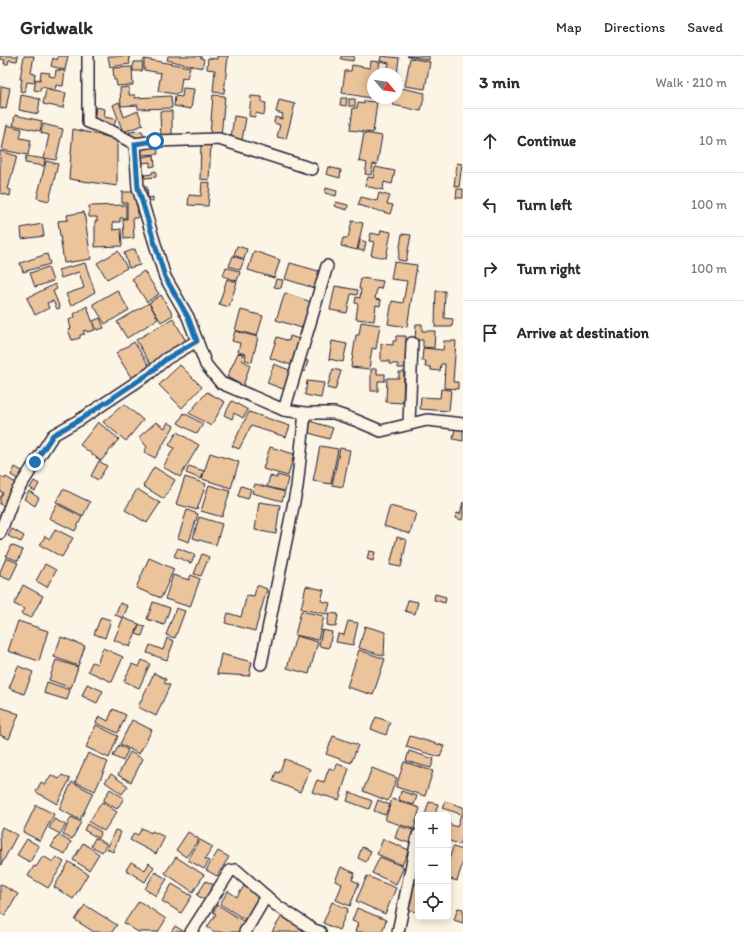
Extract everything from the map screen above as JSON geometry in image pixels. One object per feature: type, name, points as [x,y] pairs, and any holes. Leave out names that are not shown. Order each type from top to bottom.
[{"type":"street","points":[[88,56],[88,122],[113,132],[135,144],[155,141],[219,139],[312,169]]},
{"type":"street","points":[[135,144],[138,188],[165,277],[188,317],[206,366],[221,383],[284,410],[334,413],[381,431],[428,420],[463,424]]},
{"type":"street","points":[[284,410],[327,266]]},
{"type":"street","points":[[0,533],[14,496],[53,435],[81,419],[150,373],[166,359],[197,341]]},
{"type":"street","points":[[409,424],[412,343]]},
{"type":"street","points":[[261,664],[297,487],[305,412]]},
{"type":"street","points":[[398,932],[415,848]]},
{"type":"street","points":[[191,932],[230,871],[236,870],[276,904],[314,930],[320,932]]},
{"type":"street","points":[[244,932],[266,896]]},
{"type":"building","points":[[0,56],[18,56],[17,61],[9,60],[8,64],[4,64],[5,60],[0,59]]},
{"type":"building","points":[[24,56],[34,56],[31,73],[35,74],[34,83],[27,82],[25,92],[20,91],[22,79],[20,79]]},
{"type":"building","points":[[58,56],[68,56],[65,70],[51,66],[53,58],[57,60]]},
{"type":"building","points":[[108,56],[129,56],[130,64],[110,67]]},
{"type":"building","points":[[168,56],[201,56],[201,58],[204,59],[202,68],[167,60]]},
{"type":"building","points":[[217,56],[228,56],[224,93],[213,92],[215,70],[207,69],[208,58],[217,59]]},
{"type":"building","points":[[341,56],[354,56],[353,61],[341,59]]},
{"type":"building","points":[[381,56],[399,58],[398,68],[388,68],[389,63],[380,61]]},
{"type":"building","points":[[407,56],[429,56],[429,60]]},
{"type":"building","points":[[410,58],[430,62],[425,89],[405,86]]},
{"type":"building","points":[[144,59],[190,67],[187,78],[182,77],[180,92],[175,94],[158,91],[161,73],[144,70]]},
{"type":"building","points":[[371,61],[380,62],[379,68],[370,68]]},
{"type":"building","points":[[134,62],[143,62],[142,71],[133,71]]},
{"type":"building","points":[[352,65],[370,68],[367,68],[367,97],[342,93],[345,71],[351,71]]},
{"type":"building","points":[[132,67],[133,85],[117,86],[116,80],[114,80],[113,68]]},
{"type":"building","points":[[56,70],[65,71],[63,86],[56,85],[55,90],[41,87],[40,91],[34,90],[36,79],[40,80],[41,72],[50,73],[49,76],[55,77]]},
{"type":"building","points":[[1,86],[10,88],[6,109],[0,108]]},
{"type":"building","points":[[129,87],[129,95],[135,95],[135,98],[171,96],[172,108],[138,109],[138,105],[121,106],[120,88]]},
{"type":"building","points":[[183,88],[194,89],[191,109],[174,106],[175,96],[182,97]]},
{"type":"building","points":[[403,88],[425,93],[421,111],[393,105],[403,104]]},
{"type":"building","points":[[46,90],[66,93],[63,108],[43,104]]},
{"type":"building","points":[[21,95],[40,99],[38,114],[19,110]]},
{"type":"building","points":[[213,95],[225,96],[221,136],[210,135]]},
{"type":"building","points":[[251,96],[262,97],[262,102],[266,103],[264,115],[256,113],[255,117],[249,116]]},
{"type":"building","points":[[341,98],[347,98],[346,106],[340,105]]},
{"type":"building","points":[[349,99],[355,99],[355,106],[349,106]]},
{"type":"building","points":[[279,100],[295,104],[286,139],[277,137],[280,125],[274,123],[275,117],[282,119],[283,114],[276,112]]},
{"type":"building","points":[[364,101],[367,101],[367,104],[377,104],[373,133],[350,130],[353,108],[357,108],[358,103],[364,104]]},
{"type":"building","points":[[119,102],[124,117],[138,111],[143,125],[123,132],[113,105]]},
{"type":"building","points":[[96,107],[105,109],[104,117],[116,119],[114,126],[94,122]]},
{"type":"building","points":[[160,111],[172,111],[172,138],[161,138]]},
{"type":"building","points":[[15,115],[42,121],[40,131],[13,125]]},
{"type":"building","points":[[234,116],[246,118],[242,140],[231,138]]},
{"type":"building","points":[[43,124],[63,129],[56,160],[44,158],[49,135],[41,133]]},
{"type":"building","points":[[7,125],[22,129],[20,138],[31,140],[28,155],[2,150]]},
{"type":"building","points":[[73,129],[117,139],[117,186],[69,179]]},
{"type":"building","points":[[142,131],[146,141],[135,143],[129,132]]},
{"type":"building","points":[[364,133],[382,136],[377,165],[373,164],[371,175],[365,174],[367,163],[359,161]]},
{"type":"building","points":[[201,142],[211,143],[209,180],[200,179]]},
{"type":"building","points":[[157,143],[158,154],[141,155],[140,144]]},
{"type":"building","points":[[0,151],[17,156],[8,189],[11,190],[10,196],[0,193]]},
{"type":"building","points":[[154,155],[155,166],[150,167],[150,162],[143,163],[142,157]]},
{"type":"building","points":[[26,156],[45,159],[44,166],[25,163]]},
{"type":"building","points":[[46,161],[58,164],[49,201],[37,198]]},
{"type":"building","points":[[457,163],[462,164],[459,187],[454,186]]},
{"type":"building","points":[[328,167],[341,170],[340,178],[326,174]]},
{"type":"building","points":[[375,167],[395,171],[392,184],[384,182],[383,190],[365,186],[368,177],[373,178]]},
{"type":"building","points":[[156,171],[156,177],[145,178],[144,175],[152,174],[152,172]]},
{"type":"building","points":[[202,182],[210,183],[208,206],[188,205],[189,195],[201,196]]},
{"type":"building","points":[[140,187],[147,187],[148,198],[153,197],[153,201],[149,201],[150,203],[147,204],[145,191],[140,191]]},
{"type":"building","points":[[326,188],[337,191],[336,196],[325,193]]},
{"type":"building","points":[[457,189],[463,189],[463,198],[456,198]]},
{"type":"building","points":[[122,192],[137,192],[138,218],[133,218],[134,238],[124,239],[123,219],[127,219],[127,203],[122,203]]},
{"type":"building","points":[[379,193],[390,196],[387,204],[393,205],[390,214],[358,205],[361,197],[377,201]]},
{"type":"building","points":[[336,202],[348,205],[347,210],[334,206]]},
{"type":"building","points":[[126,205],[126,218],[120,218],[120,222],[113,222],[113,230],[121,229],[122,246],[95,247],[95,221],[97,221],[97,217],[89,217],[89,206]]},
{"type":"building","points":[[84,212],[91,259],[64,263],[58,221],[68,220],[67,215]]},
{"type":"building","points":[[352,221],[363,223],[357,250],[341,246],[343,238],[348,238]]},
{"type":"building","points":[[42,224],[44,236],[22,239],[21,228]]},
{"type":"building","points":[[381,230],[391,232],[386,258],[371,255],[374,242],[369,241],[371,233],[380,235]]},
{"type":"building","points":[[402,234],[411,235],[406,261],[398,260]]},
{"type":"building","points":[[360,240],[366,242],[364,251],[358,250]]},
{"type":"building","points":[[237,246],[247,249],[244,259],[234,255]]},
{"type":"building","points":[[135,249],[140,265],[129,268],[124,253]]},
{"type":"building","points":[[118,251],[127,268],[107,279],[97,263]]},
{"type":"building","points":[[254,251],[280,260],[274,278],[248,270]]},
{"type":"building","points":[[47,254],[50,264],[23,272],[20,263]]},
{"type":"building","points":[[233,256],[244,260],[240,270],[229,266]]},
{"type":"building","points":[[394,262],[417,265],[407,327],[388,324],[392,301],[403,303],[407,281],[391,279]]},
{"type":"building","points":[[85,263],[95,292],[71,306],[66,294],[84,288],[79,272],[61,278],[58,270]]},
{"type":"building","points":[[290,263],[322,272],[317,289],[285,279]]},
{"type":"building","points":[[48,267],[53,281],[35,287],[30,273]]},
{"type":"building","points":[[226,267],[240,272],[237,281],[223,276]]},
{"type":"building","points":[[144,271],[159,294],[147,302],[132,279]]},
{"type":"building","points":[[361,278],[383,281],[381,289],[377,288],[375,299],[381,300],[380,306],[376,305],[374,321],[356,319],[358,304],[355,303],[356,297],[360,298],[361,289],[359,289]]},
{"type":"building","points":[[227,279],[237,282],[229,307],[219,304]]},
{"type":"building","points":[[276,279],[283,280],[281,288],[274,287]]},
{"type":"building","points":[[55,284],[57,289],[53,291],[60,308],[57,309],[53,301],[47,303],[49,308],[35,315],[27,298]]},
{"type":"building","points":[[335,286],[358,290],[357,295],[351,294],[347,313],[330,310]]},
{"type":"building","points":[[117,290],[129,310],[105,324],[93,304]]},
{"type":"building","points":[[436,291],[445,291],[444,318],[453,319],[452,327],[435,327]]},
{"type":"building","points":[[285,293],[314,303],[305,329],[276,320]]},
{"type":"building","points":[[161,295],[173,315],[161,322],[149,303]]},
{"type":"building","points":[[149,303],[158,319],[127,338],[117,322]]},
{"type":"building","points":[[87,306],[95,330],[87,332],[86,330],[83,331],[85,334],[80,335],[80,338],[72,340],[68,330],[71,329],[69,320],[75,317],[74,314]]},
{"type":"building","points":[[241,310],[263,316],[257,336],[235,330]]},
{"type":"building","points":[[100,318],[104,328],[97,330],[93,321]]},
{"type":"building","points":[[173,318],[187,343],[151,365],[136,340]]},
{"type":"building","points":[[361,322],[380,325],[376,349],[372,348],[369,369],[351,367],[356,335],[359,335]]},
{"type":"building","points":[[416,324],[422,324],[422,331],[435,331],[434,348],[423,347],[423,340],[415,340]]},
{"type":"building","points":[[235,331],[258,337],[252,362],[245,360],[246,354],[238,352],[240,343],[232,341]]},
{"type":"building","points":[[290,336],[302,340],[294,366],[270,358],[277,337],[289,341]]},
{"type":"building","points":[[396,336],[406,336],[405,368],[398,368],[398,364],[389,364],[389,361],[381,361],[381,344],[393,345],[393,341],[396,341]]},
{"type":"building","points":[[332,341],[347,344],[343,362],[329,359]]},
{"type":"building","points":[[444,341],[456,341],[453,382],[458,382],[458,389],[444,388],[445,364],[441,364],[440,371],[431,370],[431,367],[425,367],[426,361],[422,361],[423,348],[443,350]]},
{"type":"building","points":[[134,342],[150,367],[132,379],[116,353]]},
{"type":"building","points":[[238,353],[243,354],[242,360],[250,365],[243,386],[227,377]]},
{"type":"building","points":[[304,360],[308,361],[305,372],[301,371]]},
{"type":"building","points":[[274,364],[292,371],[286,390],[267,383]]},
{"type":"building","points":[[180,365],[202,387],[182,408],[159,385]]},
{"type":"building","points":[[333,369],[341,371],[335,390],[327,388]]},
{"type":"building","points":[[371,369],[377,369],[377,374],[385,374],[385,381],[378,381],[378,391],[371,391]]},
{"type":"building","points":[[399,372],[404,372],[403,403],[386,402],[387,378],[399,378]]},
{"type":"building","points":[[307,381],[324,383],[321,398],[305,395]]},
{"type":"building","points":[[441,389],[451,390],[449,411],[420,409],[421,397],[440,398]]},
{"type":"building","points":[[207,392],[225,402],[211,426],[189,413]]},
{"type":"building","points":[[232,401],[248,410],[243,418],[234,413],[232,419],[224,415]]},
{"type":"building","points":[[124,404],[143,420],[126,441],[103,422]]},
{"type":"building","points":[[249,412],[290,426],[286,437],[251,426],[239,449],[232,446]]},
{"type":"building","points":[[184,413],[203,424],[197,434],[178,423]]},
{"type":"building","points":[[309,421],[333,428],[329,439],[306,432]]},
{"type":"building","points":[[98,422],[119,439],[101,461],[80,445]]},
{"type":"building","points":[[156,422],[165,428],[168,422],[174,426],[155,458],[144,452],[147,447],[139,437]]},
{"type":"building","points":[[455,428],[463,430],[463,441],[453,439]]},
{"type":"building","points":[[177,432],[199,445],[180,477],[163,467],[174,448],[169,445]]},
{"type":"building","points":[[320,446],[338,449],[331,484],[313,481]]},
{"type":"building","points":[[270,447],[294,454],[288,476],[263,469]]},
{"type":"building","points":[[340,448],[350,450],[343,487],[332,485]]},
{"type":"building","points":[[210,453],[239,462],[231,488],[202,479]]},
{"type":"building","points":[[99,461],[107,466],[98,480],[91,476]]},
{"type":"building","points":[[189,466],[204,471],[201,479],[186,473]]},
{"type":"building","points":[[15,467],[24,472],[19,480],[11,475]]},
{"type":"building","points":[[154,467],[175,480],[164,499],[143,486]]},
{"type":"building","points":[[277,475],[288,478],[285,491],[267,487],[270,476],[277,478]]},
{"type":"building","points":[[0,476],[5,479],[6,477],[16,483],[5,500],[10,503],[7,508],[0,504],[0,498],[3,493],[0,491]]},
{"type":"building","points":[[185,477],[206,484],[197,510],[176,504]]},
{"type":"building","points":[[34,481],[39,484],[35,491],[30,488]]},
{"type":"building","points":[[255,484],[285,492],[282,501],[252,493]]},
{"type":"building","points":[[209,485],[230,491],[222,517],[201,511]]},
{"type":"building","points":[[241,486],[251,489],[248,499],[238,496]]},
{"type":"building","points":[[63,489],[90,502],[83,516],[56,502]]},
{"type":"building","points":[[137,489],[160,503],[147,523],[125,510]]},
{"type":"building","points":[[29,491],[39,498],[35,506],[24,499]]},
{"type":"building","points":[[259,502],[280,505],[276,534],[255,530]]},
{"type":"building","points":[[463,502],[462,520],[456,518],[457,513],[460,514]]},
{"type":"building","points":[[57,504],[82,517],[75,531],[49,518]]},
{"type":"building","points":[[390,506],[416,513],[410,534],[384,526]]},
{"type":"building","points":[[187,510],[198,514],[189,542],[178,538]]},
{"type":"building","points":[[199,517],[222,524],[216,545],[193,538]]},
{"type":"building","points":[[12,529],[24,536],[21,542],[8,536]]},
{"type":"building","points":[[55,529],[73,538],[62,557],[40,545],[45,536],[50,539]]},
{"type":"building","points":[[397,537],[407,540],[401,567],[390,565]]},
{"type":"building","points":[[11,545],[23,550],[18,561],[6,556]]},
{"type":"building","points":[[178,548],[195,555],[191,563],[174,556]]},
{"type":"building","points":[[369,551],[375,552],[373,561],[367,559]]},
{"type":"building","points":[[202,554],[209,557],[201,576],[194,574]]},
{"type":"building","points":[[6,558],[18,563],[10,580],[0,576],[0,572]]},
{"type":"building","points":[[149,558],[174,569],[161,598],[136,588]]},
{"type":"building","points":[[45,564],[56,570],[47,587],[36,581]]},
{"type":"building","points":[[173,575],[189,580],[191,575],[200,579],[190,607],[165,599]]},
{"type":"building","points":[[23,585],[43,596],[31,618],[21,614],[24,609],[14,604]]},
{"type":"building","points":[[257,585],[267,589],[255,631],[225,623],[228,613],[241,617],[247,595],[254,596]]},
{"type":"building","points":[[306,586],[324,590],[321,601],[330,603],[327,614],[301,609]]},
{"type":"building","points":[[435,594],[446,597],[445,603],[434,600]]},
{"type":"building","points":[[408,600],[418,602],[415,614],[405,611]]},
{"type":"building","points":[[153,602],[170,608],[164,625],[147,619]]},
{"type":"building","points":[[120,603],[128,606],[123,618],[115,615]]},
{"type":"building","points":[[176,608],[185,611],[175,638],[166,635]]},
{"type":"building","points":[[301,611],[324,616],[318,640],[295,635]]},
{"type":"building","points":[[329,613],[338,614],[336,627],[327,625]]},
{"type":"building","points":[[101,617],[111,620],[105,638],[94,634]]},
{"type":"building","points":[[123,618],[139,624],[130,647],[114,640]]},
{"type":"building","points":[[18,621],[48,631],[39,661],[8,651]]},
{"type":"building","points":[[348,621],[358,623],[353,645],[336,642],[338,634],[344,635]]},
{"type":"building","points":[[139,624],[145,627],[142,636],[136,634]]},
{"type":"building","points":[[365,626],[385,632],[384,656],[359,648]]},
{"type":"building","points":[[322,630],[332,632],[329,648],[319,646]]},
{"type":"building","points":[[296,636],[318,642],[309,674],[287,668]]},
{"type":"building","points":[[61,637],[85,646],[78,666],[54,657]]},
{"type":"building","points":[[167,638],[174,641],[167,660],[147,653],[150,645],[163,650]]},
{"type":"building","points":[[103,648],[123,657],[112,682],[88,671],[92,662],[97,664]]},
{"type":"building","points":[[359,650],[385,659],[373,695],[347,687]]},
{"type":"building","points":[[221,654],[252,662],[249,676],[217,674]]},
{"type":"building","points":[[56,660],[78,667],[71,688],[49,680]]},
{"type":"building","points":[[142,660],[150,664],[139,688],[124,681],[132,664],[139,667]]},
{"type":"building","points":[[18,666],[33,672],[24,694],[9,688]]},
{"type":"building","points":[[154,673],[166,679],[164,683],[170,685],[156,716],[138,707]]},
{"type":"building","points":[[47,682],[70,690],[67,700],[44,693]]},
{"type":"building","points":[[87,684],[103,691],[97,703],[82,696]]},
{"type":"building","points":[[0,707],[19,714],[9,739],[0,735]]},
{"type":"building","points":[[113,709],[126,715],[118,733],[96,723],[99,716],[108,721]]},
{"type":"building","points":[[376,717],[390,722],[386,735],[371,729]]},
{"type":"building","points":[[132,720],[152,730],[139,754],[120,744]]},
{"type":"building","points":[[96,725],[118,736],[109,758],[86,747]]},
{"type":"building","points":[[333,736],[358,745],[351,763],[326,754]]},
{"type":"building","points":[[410,736],[444,746],[440,757],[406,747]]},
{"type":"building","points":[[119,745],[128,750],[123,761],[113,756]]},
{"type":"building","points":[[409,751],[434,759],[431,768],[406,761]]},
{"type":"building","points":[[130,752],[143,759],[131,782],[118,775]]},
{"type":"building","points":[[88,753],[108,762],[95,791],[75,782]]},
{"type":"building","points":[[285,759],[310,769],[300,792],[273,781],[276,772],[279,773]]},
{"type":"building","points":[[404,762],[433,771],[425,796],[396,787]]},
{"type":"building","points":[[337,764],[349,768],[339,800],[312,792],[317,780],[324,782],[329,768],[335,770]]},
{"type":"building","points":[[372,768],[397,778],[388,801],[363,791]]},
{"type":"building","points":[[111,774],[128,786],[122,794],[105,782]]},
{"type":"building","points":[[51,775],[59,779],[62,775],[70,779],[57,804],[36,792],[41,782],[45,785]]},
{"type":"building","points":[[72,782],[93,793],[80,820],[59,809]]},
{"type":"building","points":[[110,789],[124,798],[117,809],[103,801]]},
{"type":"building","points":[[401,791],[417,796],[414,805],[399,800]]},
{"type":"building","points":[[350,792],[372,801],[369,809],[347,801]]},
{"type":"building","points":[[392,799],[420,808],[419,812],[415,812],[414,829],[385,820]]},
{"type":"building","points":[[378,800],[390,805],[385,815],[374,811]]},
{"type":"building","points":[[445,801],[463,807],[463,836],[460,845],[451,841],[451,825],[457,827],[461,814],[442,808]]},
{"type":"building","points":[[102,802],[117,812],[104,831],[89,822]]},
{"type":"building","points":[[429,802],[438,804],[436,812],[426,812]]},
{"type":"building","points":[[36,805],[54,814],[40,841],[23,832]]},
{"type":"building","points":[[71,817],[81,822],[72,839],[63,835]]},
{"type":"building","points":[[54,819],[66,825],[60,834],[49,828]]},
{"type":"building","points":[[87,824],[101,832],[98,838],[84,830]]},
{"type":"building","points":[[399,826],[413,830],[409,843],[395,838]]},
{"type":"building","points":[[2,827],[17,835],[1,865],[0,832]]},
{"type":"building","points":[[142,828],[151,833],[152,831],[165,837],[156,854],[130,840],[134,833],[138,835]]},
{"type":"building","points":[[115,830],[121,832],[113,852],[107,849]]},
{"type":"building","points":[[188,832],[199,839],[186,857],[176,850]]},
{"type":"building","points":[[58,835],[71,842],[65,854],[51,847]]},
{"type":"building","points":[[95,838],[107,844],[102,852],[91,846]]},
{"type":"building","points":[[27,839],[39,846],[30,862],[17,855]]},
{"type":"building","points":[[383,839],[409,850],[402,865],[377,854]]},
{"type":"building","points":[[200,840],[213,847],[205,859],[209,861],[204,869],[188,860]]},
{"type":"building","points":[[83,843],[99,854],[89,870],[73,860]]},
{"type":"building","points":[[362,847],[371,851],[366,862],[358,858]]},
{"type":"building","points":[[453,847],[463,850],[463,862],[457,881],[451,879],[451,853]]},
{"type":"building","points":[[218,851],[229,857],[217,876],[206,870]]},
{"type":"building","points":[[43,856],[53,862],[56,857],[64,862],[48,888],[28,876]]},
{"type":"building","points":[[176,857],[204,875],[193,892],[165,873]]},
{"type":"building","points":[[380,857],[404,867],[396,884],[372,873]]},
{"type":"building","points":[[69,862],[88,874],[73,899],[54,887]]},
{"type":"building","points":[[131,862],[145,870],[149,863],[154,867],[145,882],[126,870]]},
{"type":"building","points":[[341,867],[355,873],[352,880],[359,883],[350,906],[336,900],[342,884],[335,881]]},
{"type":"building","points":[[155,872],[167,879],[156,896],[145,889]]},
{"type":"building","points":[[367,876],[396,888],[385,914],[356,901]]},
{"type":"building","points":[[206,881],[214,885],[204,900],[197,895]]},
{"type":"building","points":[[413,883],[415,884],[415,912],[404,907]]},
{"type":"building","points":[[0,884],[18,894],[5,916],[0,913]]},
{"type":"building","points":[[172,884],[192,896],[181,913],[162,901]]},
{"type":"building","points":[[244,886],[264,898],[249,922],[220,904],[228,891],[237,897]]},
{"type":"building","points":[[139,901],[166,919],[158,932],[138,932],[124,923]]},
{"type":"building","points":[[332,902],[348,909],[339,930],[323,923]]},
{"type":"building","points":[[85,905],[117,925],[112,932],[94,932],[75,920]]},
{"type":"building","points":[[218,905],[248,924],[243,932],[215,932],[207,927],[216,914],[213,912]]},
{"type":"building","points":[[357,908],[386,920],[382,932],[355,932],[358,923],[352,921]]},
{"type":"building","points":[[458,908],[463,909],[463,923],[454,920]]},
{"type":"building","points":[[282,916],[306,931],[272,932]]},
{"type":"building","points":[[175,926],[183,931],[183,932],[171,932]]},
{"type":"route","points":[[35,462],[53,435],[81,419],[150,373],[166,359],[197,341],[188,317],[177,295],[165,277],[138,188],[135,144],[155,141]]}]
